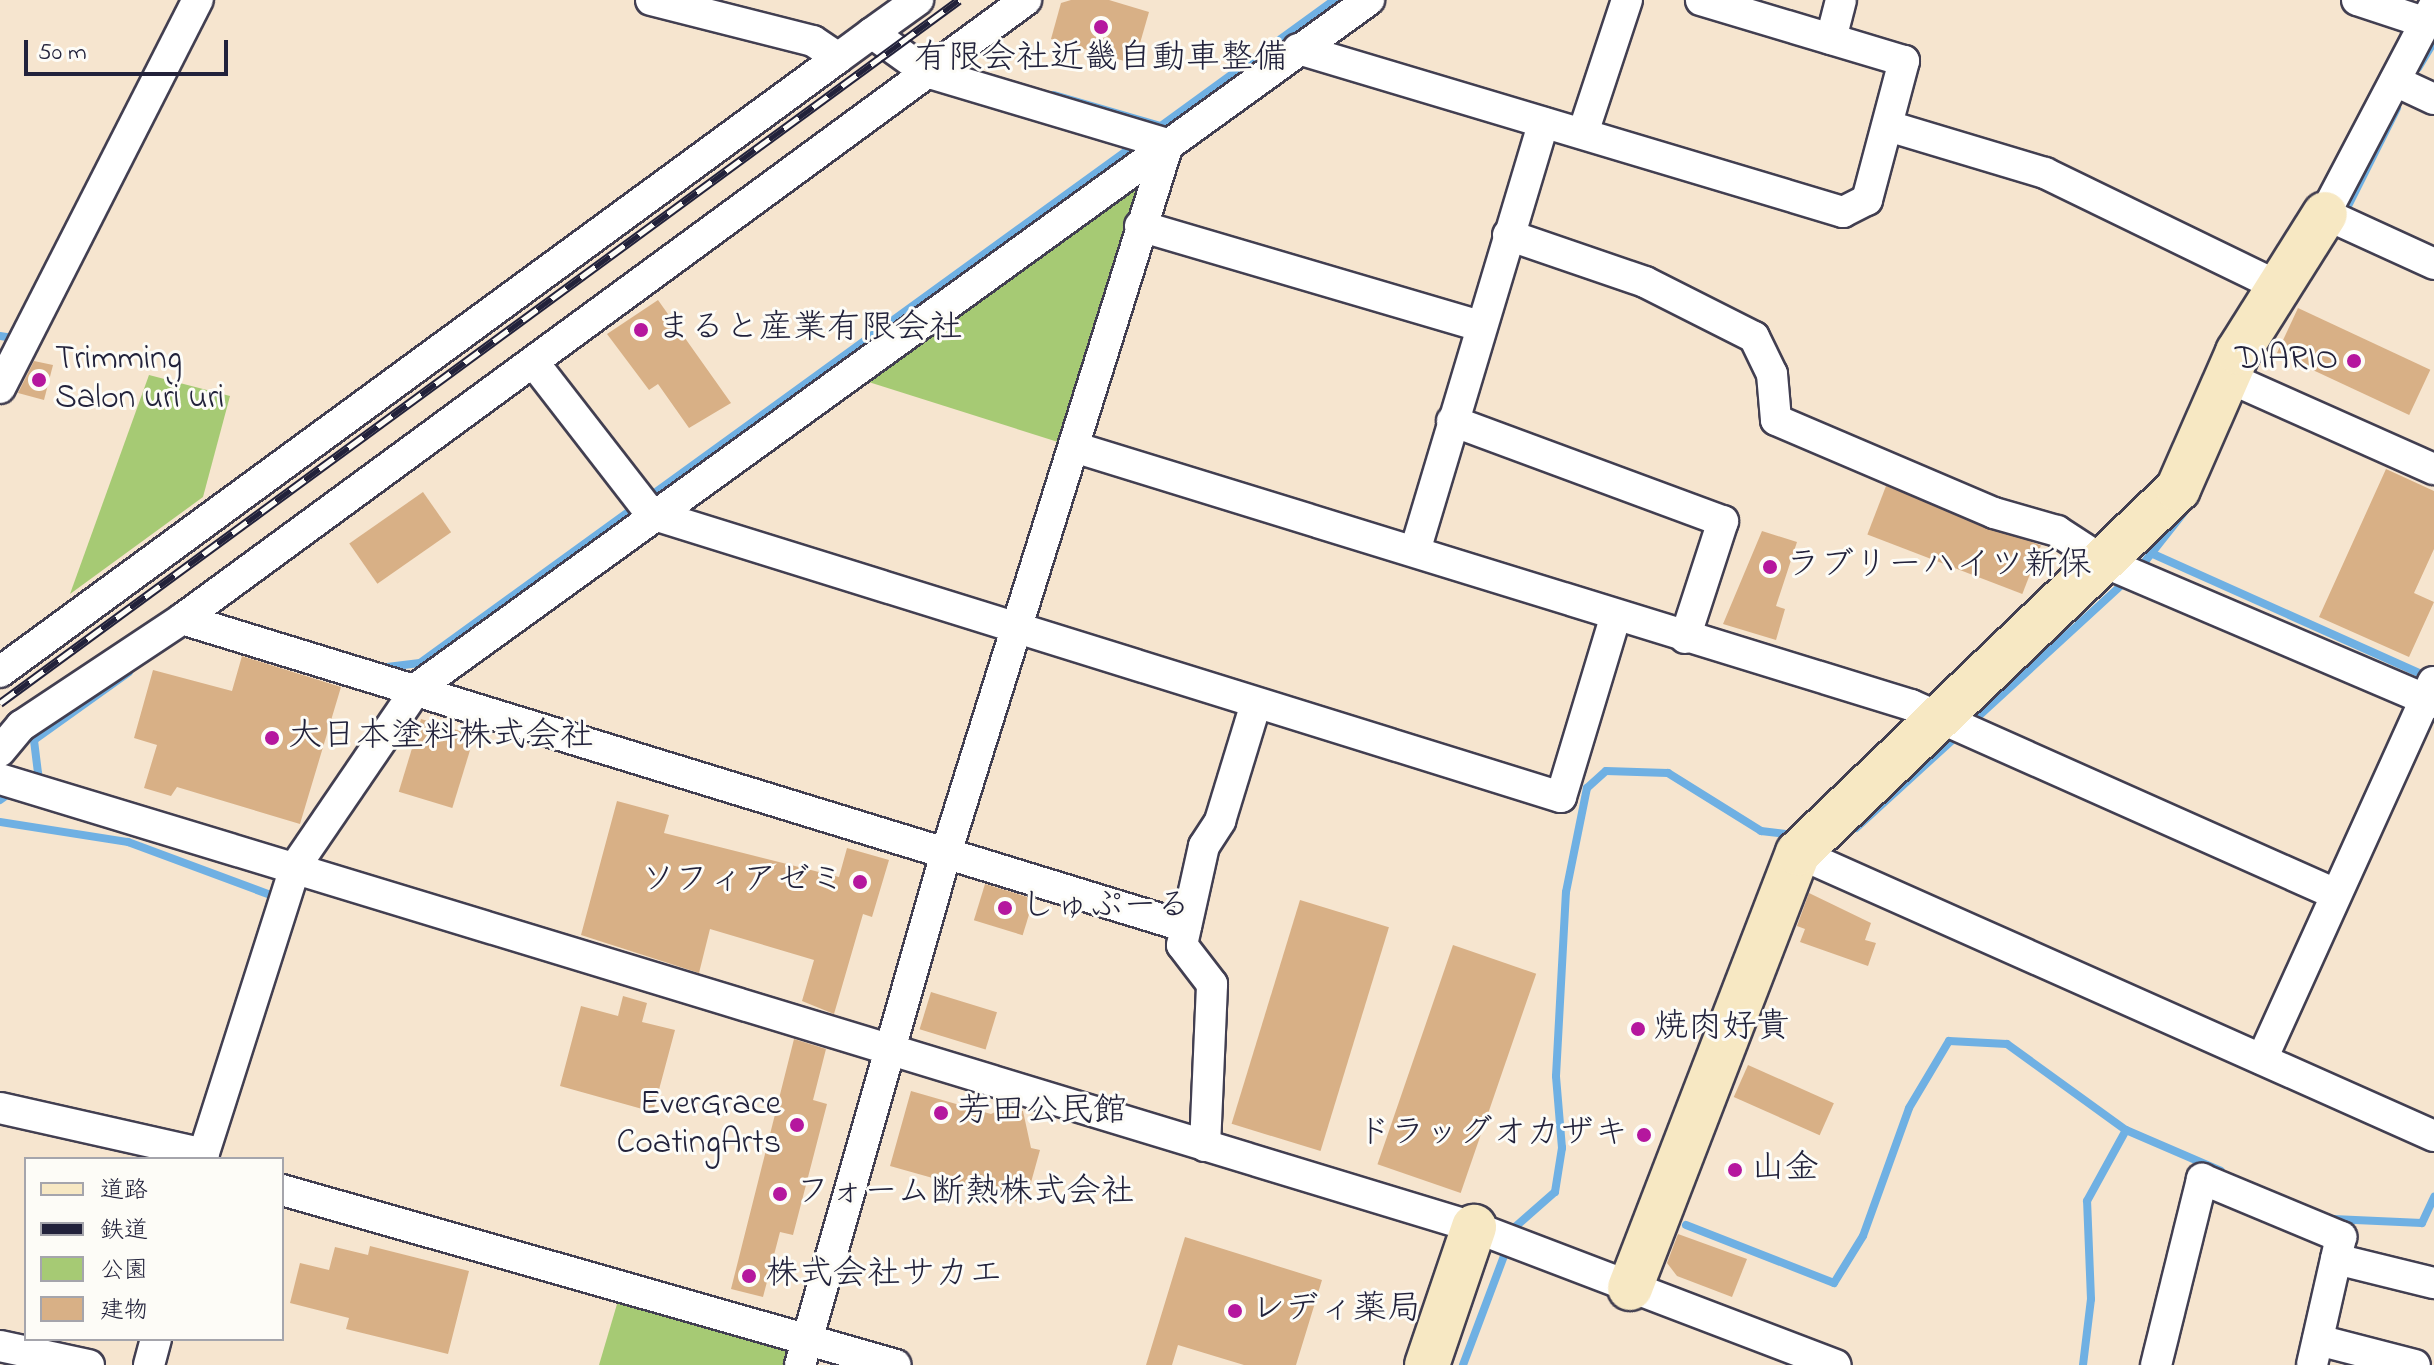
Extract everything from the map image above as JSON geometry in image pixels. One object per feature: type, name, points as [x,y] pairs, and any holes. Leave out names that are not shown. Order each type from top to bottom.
[{"type":"street","points":[[0,388],[198,0]]},
{"type":"street","points":[[651,0],[813,41],[838,58]]},
{"type":"street","points":[[0,672],[918,0]]},
{"type":"street","points":[[0,751],[21,726],[192,622],[534,363],[1026,0]]},
{"type":"street","points":[[0,1108],[203,1156],[295,867],[417,688],[644,505],[1152,140],[1298,49],[1369,0]]},
{"type":"street","points":[[1583,133],[1627,0]]},
{"type":"street","points":[[1298,49],[1843,212],[1867,200],[1904,61],[1701,0]]},
{"type":"street","points":[[1831,39],[1841,0]]},
{"type":"street","points":[[1630,1288],[1807,841],[1956,724],[2124,571],[2178,489],[2239,383],[2278,286],[2335,219],[2411,88],[2428,13],[2357,0]]},
{"type":"street","points":[[872,33],[926,72],[1152,140]]},
{"type":"street","points":[[1415,551],[1543,123]]},
{"type":"street","points":[[1888,126],[2045,173],[2278,286]]},
{"type":"street","points":[[803,1353],[946,853],[1077,448],[1140,226],[1152,140]]},
{"type":"street","points":[[2335,219],[2434,264]]},
{"type":"street","points":[[1140,226],[1480,326]]},
{"type":"street","points":[[1508,235],[1645,282],[1754,337],[1772,374],[1776,420],[1994,513],[2057,531],[2124,571],[2431,691],[2335,894],[2262,1059]]},
{"type":"street","points":[[534,363],[644,505],[1018,629],[1561,797],[1616,615]]},
{"type":"street","points":[[2239,383],[2434,469]]},
{"type":"street","points":[[1452,421],[1723,521],[1685,638]]},
{"type":"street","points":[[1077,448],[1415,551],[1956,724],[2335,894]]},
{"type":"street","points":[[192,622],[417,688],[1186,927]]},
{"type":"street","points":[[1205,1146],[1212,984],[1182,945],[1204,846],[1220,821],[1256,703]]},
{"type":"street","points":[[14,783],[1497,1236],[1836,1365]]},
{"type":"street","points":[[1807,841],[2262,1059],[2434,1136]]},
{"type":"street","points":[[2156,1365],[2202,1179],[2341,1237],[2315,1353],[2415,1365]]},
{"type":"street","points":[[284,1191],[803,1353],[896,1365]]},
{"type":"street","points":[[1427,1365],[1497,1236]]},
{"type":"street","points":[[2336,1259],[2434,1283]]},
{"type":"street","points":[[149,1365],[155,1341]]},
{"type":"street","points":[[0,1346],[89,1365]]},
{"type":"green space","points":[[1131,180],[1140,185],[1058,442],[856,378]]},
{"type":"green space","points":[[149,375],[230,396],[203,497],[70,594]]},
{"type":"green space","points":[[620,1294],[783,1342],[790,1365],[599,1365]]},
{"type":"building","points":[[1109,0],[1149,12],[1134,64],[1051,39],[1061,3]]},
{"type":"building","points":[[658,300],[731,403],[689,428],[658,384],[649,390],[607,334]]},
{"type":"building","name":"DIARIO","points":[[2298,308],[2430,370],[2409,415],[2277,353]]},
{"type":"building","points":[[34,361],[53,365],[44,400],[18,393]]},
{"type":"building","points":[[2386,469],[2434,491],[2434,549],[2414,593],[2434,602],[2409,657],[2319,617]]},
{"type":"building","points":[[1886,486],[2041,545],[2022,594],[1867,535]]},
{"type":"building","points":[[423,492],[451,532],[377,584],[349,544]]},
{"type":"building","points":[[1762,531],[1797,542],[1776,606],[1785,609],[1776,640],[1723,624]]},
{"type":"building","points":[[242,656],[341,687],[300,824],[177,787],[171,796],[144,788],[157,745],[134,738],[153,670],[232,691]]},
{"type":"building","points":[[421,719],[475,735],[452,808],[399,792]]},
{"type":"building","points":[[617,801],[669,815],[664,833],[839,877],[847,848],[889,860],[872,917],[863,914],[834,1014],[802,1001],[814,960],[710,929],[699,973],[581,935]]},
{"type":"building","points":[[985,884],[1034,899],[1023,935],[974,920]]},
{"type":"building","points":[[1809,893],[1871,923],[1865,940],[1876,943],[1868,966],[1800,942],[1805,929],[1797,926]]},
{"type":"building","points":[[1300,900],[1389,927],[1321,1151],[1232,1124]]},
{"type":"building","points":[[1453,945],[1536,974],[1461,1193],[1377,1164]]},
{"type":"building","points":[[931,992],[997,1012],[986,1049],[920,1029]]},
{"type":"building","points":[[623,996],[647,1003],[642,1022],[675,1030],[653,1112],[560,1086],[581,1006],[618,1016]]},
{"type":"building","points":[[794,1039],[826,1049],[813,1100],[827,1104],[793,1235],[780,1232],[763,1297],[731,1289]]},
{"type":"building","points":[[1748,1065],[1834,1103],[1820,1135],[1734,1097]]},
{"type":"building","points":[[911,1091],[991,1114],[1005,1107],[1023,1111],[1031,1148],[1040,1150],[1025,1204],[890,1166]]},
{"type":"building","points":[[1678,1234],[1747,1259],[1732,1297],[1677,1276],[1667,1263]]},
{"type":"building","points":[[1185,1237],[1322,1280],[1296,1365],[1244,1365],[1178,1345],[1172,1365],[1146,1365]]},
{"type":"building","points":[[370,1246],[469,1271],[448,1354],[346,1329],[349,1318],[290,1303],[300,1263],[329,1270],[335,1247],[368,1255]]},
{"type":"waterway","points":[[1154,131],[1334,0]]},
{"type":"waterway","points":[[2418,68],[2434,41]]},
{"type":"waterway","points":[[1054,95],[1161,126]]},
{"type":"waterway","points":[[2342,218],[2397,108]]},
{"type":"waterway","points":[[387,667],[420,663],[1136,144]]},
{"type":"waterway","points":[[0,336],[13,338]]},
{"type":"waterway","points":[[2139,569],[2185,511]]},
{"type":"waterway","points":[[2153,554],[2430,678]]},
{"type":"waterway","points":[[1971,723],[2129,578]]},
{"type":"waterway","points":[[27,780],[38,773],[34,740],[129,672]]},
{"type":"waterway","points":[[1856,828],[1958,735]]},
{"type":"waterway","points":[[1463,1365],[1515,1227],[1555,1192],[1562,1148],[1556,1076],[1566,892],[1587,788],[1606,771],[1668,773],[1761,831],[1792,835]]},
{"type":"waterway","points":[[0,800],[13,791]]},
{"type":"waterway","points":[[0,822],[128,842],[273,896]]},
{"type":"waterway","points":[[1686,1225],[1834,1283],[1863,1236],[1909,1108],[1949,1041],[2007,1044],[2126,1130]]},
{"type":"waterway","points":[[2083,1365],[2091,1299],[2087,1201],[2126,1130],[2221,1171]]},
{"type":"waterway","points":[[2333,1219],[2422,1223],[2434,1197]]},
{"type":"railway","points":[[0,703],[959,0]]},
{"type":"place","name":"有限会社近畿自動車整備","points":[[1101,27]]},
{"type":"place","name":"まると産業有限会社","points":[[641,330]]},
{"type":"place","name":"DIARIO","points":[[2354,361]]},
{"type":"place","name":"Trimming Salon uri uri","points":[[39,380]]},
{"type":"place","name":"ラブリーハイツ新保","points":[[1770,567]]},
{"type":"place","name":"大日本塗料株式会社","points":[[272,738]]},
{"type":"place","name":"ソフィアゼミ","points":[[860,882]]},
{"type":"place","name":"しゅぷーる","points":[[1005,908]]},
{"type":"place","name":"焼肉好貴","points":[[1638,1029]]},
{"type":"place","name":"芳田公民館","points":[[941,1113]]},
{"type":"place","name":"EverGrace CoatingArts","points":[[797,1125]]},
{"type":"place","name":"ドラッグオカザキ","points":[[1644,1135]]},
{"type":"place","name":"山金","points":[[1735,1170]]},
{"type":"place","name":"フォーム断熱株式会社","points":[[780,1194]]},
{"type":"place","name":"株式会社サカエ","points":[[749,1276]]},
{"type":"place","name":"レディ薬局","points":[[1235,1311]]}]
